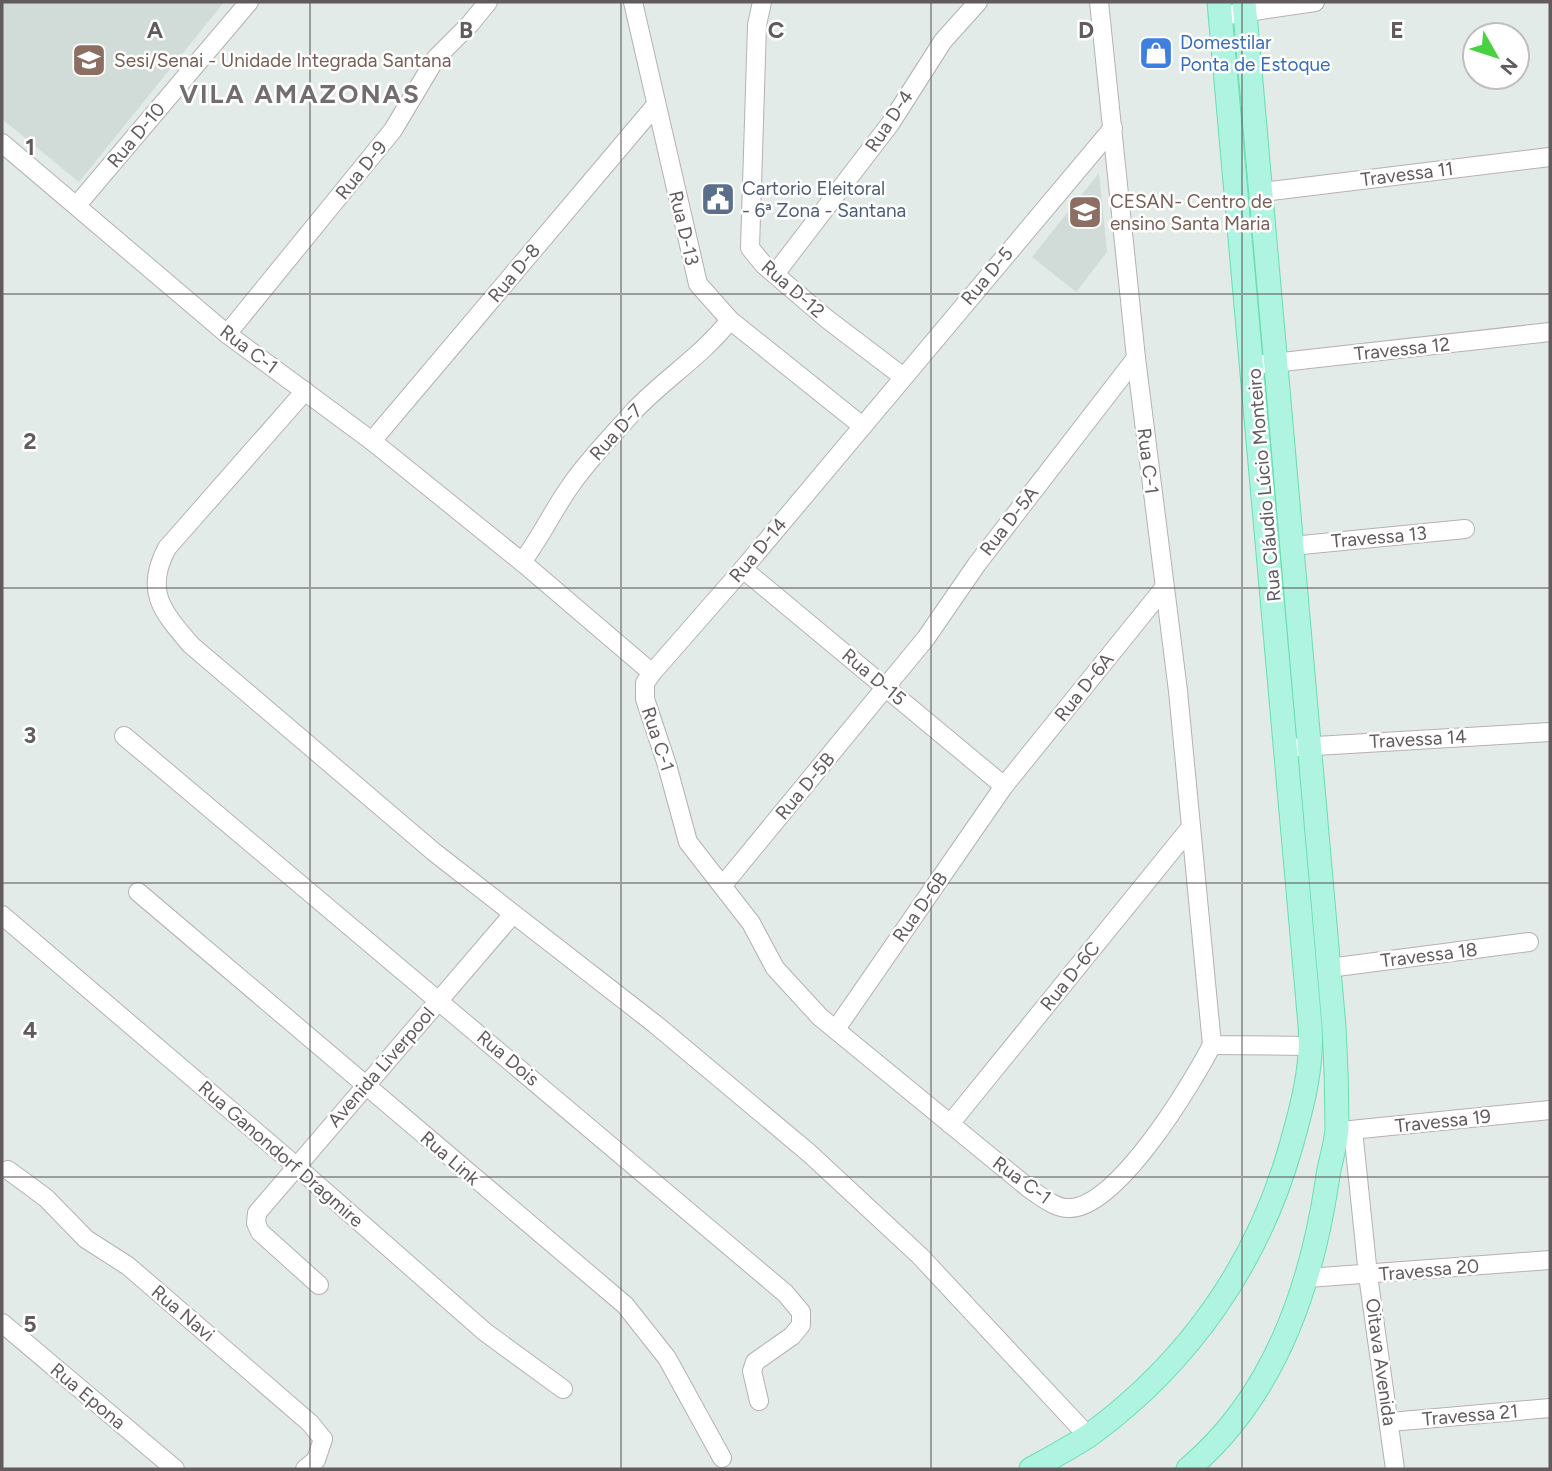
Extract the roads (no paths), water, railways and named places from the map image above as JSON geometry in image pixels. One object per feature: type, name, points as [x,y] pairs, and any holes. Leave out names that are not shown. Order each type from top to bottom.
[{"type":"main road","name":"Rua Cláudio Lúcio Monteiro","points":[[1188,1469],[1235,1420],[1285,1338],[1308,1278],[1345,1131],[1335,1046],[1263,192],[1244,7]]},
{"type":"main road","name":"Rua Cláudio Lúcio Monteiro","points":[[1031,1469],[1088,1436],[1127,1406],[1183,1351],[1242,1269],[1279,1189],[1301,1110],[1311,1046],[1254,365],[1220,9]]},
{"type":"main road","points":[[1311,1046],[1335,1046]]},
{"type":"street","name":"Rua D-10","points":[[77,205],[250,2]]},
{"type":"street","name":"Rua D-9","points":[[227,334],[393,130],[436,58],[488,2]]},
{"type":"street","name":"Rua D-13","points":[[633,2],[694,272],[701,289],[730,320],[861,425]]},
{"type":"street","name":"Rua D-12","points":[[762,2],[757,25],[748,236],[752,253],[902,376]]},
{"type":"street","name":"Rua D-4","points":[[775,274],[890,124],[943,41],[978,2]]},
{"type":"street","name":"Rua C-1","points":[[2,144],[227,334],[372,441],[522,562],[652,673],[644,686],[645,699],[685,832],[695,854],[723,885],[751,923],[781,976],[810,1008],[1043,1198],[1064,1208],[1080,1206],[1107,1192],[1125,1174],[1173,1109],[1212,1045],[1191,827],[1136,358],[1099,2]]},
{"type":"street","points":[[1220,9],[1315,2]]},
{"type":"street","name":"Rua D-8","points":[[372,441],[655,106]]},
{"type":"street","name":"Rua D-5","points":[[861,425],[1113,128]]},
{"type":"street","name":"Travessa 11","points":[[1263,192],[1550,156]]},
{"type":"street","name":"Rua D-7","points":[[522,562],[549,525],[569,488],[594,456],[645,400],[709,345],[730,320]]},
{"type":"street","name":"Travessa 12","points":[[1254,365],[1550,332]]},
{"type":"street","name":"Rua D-5A","points":[[886,687],[941,619],[977,564],[1136,358]]},
{"type":"street","points":[[304,391],[167,548],[157,568],[155,583],[160,601],[171,622],[191,645],[513,914],[655,1024],[865,1202],[1088,1436]]},
{"type":"street","name":"Rua D-14","points":[[652,673],[743,569],[861,425]]},
{"type":"street","name":"Travessa 13","points":[[1292,545],[1465,529]]},
{"type":"street","name":"Rua D-15","points":[[743,569],[1004,786]]},
{"type":"street","name":"Rua D-6A","points":[[1004,786],[1164,588]]},
{"type":"street","name":"Rua D-5B","points":[[723,885],[886,687]]},
{"type":"street","name":"Travessa 14","points":[[1286,748],[1550,732]]},
{"type":"street","name":"Rua Dois","points":[[124,736],[738,1251],[796,1305],[803,1318],[801,1325],[792,1336],[759,1358],[753,1366],[760,1401]]},
{"type":"street","name":"Rua D-6B","points":[[836,1029],[1004,786]]},
{"type":"street","name":"Rua D-6C","points":[[950,1124],[1191,827]]},
{"type":"street","name":"Rua Link","points":[[138,892],[368,1083],[450,1159],[625,1305],[667,1358],[722,1458]]},
{"type":"street","name":"Avenida Liverpool","points":[[319,1285],[260,1232],[256,1223],[257,1213],[513,914]]},
{"type":"street","name":"Rua Ganondorf Dragmire","points":[[4,921],[296,1166],[485,1332],[562,1389]]},
{"type":"street","name":"Travessa 18","points":[[1329,968],[1529,942]]},
{"type":"street","points":[[1212,1045],[1311,1046]]},
{"type":"street","name":"Travessa 19","points":[[1345,1131],[1550,1110]]},
{"type":"street","name":"Oitava Avenida","points":[[1345,1131],[1395,1469]]},
{"type":"street","name":"Rua Navi","points":[[8,1170],[46,1198],[86,1238],[128,1266],[310,1423],[323,1439],[316,1460],[305,1469]]},
{"type":"street","name":"Travessa 20","points":[[1308,1278],[1550,1260]]},
{"type":"street","name":"Rua Epona","points":[[2,1322],[175,1469]]},
{"type":"street","name":"Travessa 21","points":[[1390,1422],[1550,1408]]},
{"type":"place","name":"Domestilar Ponta de Estoque","points":[[1156,53]]},
{"type":"place","name":"Sesi/Senai - Unidade Integrada Santana","points":[[89,60]]},
{"type":"place","name":"Cartorio Eleitoral - 6ª Zona - Santana","points":[[718,199]]},
{"type":"place","name":"CESAN- Centro de ensino Santa Maria","points":[[1085,212]]},
{"type":"district","name":"VILA AMAZONAS","points":[[300,94]]}]
